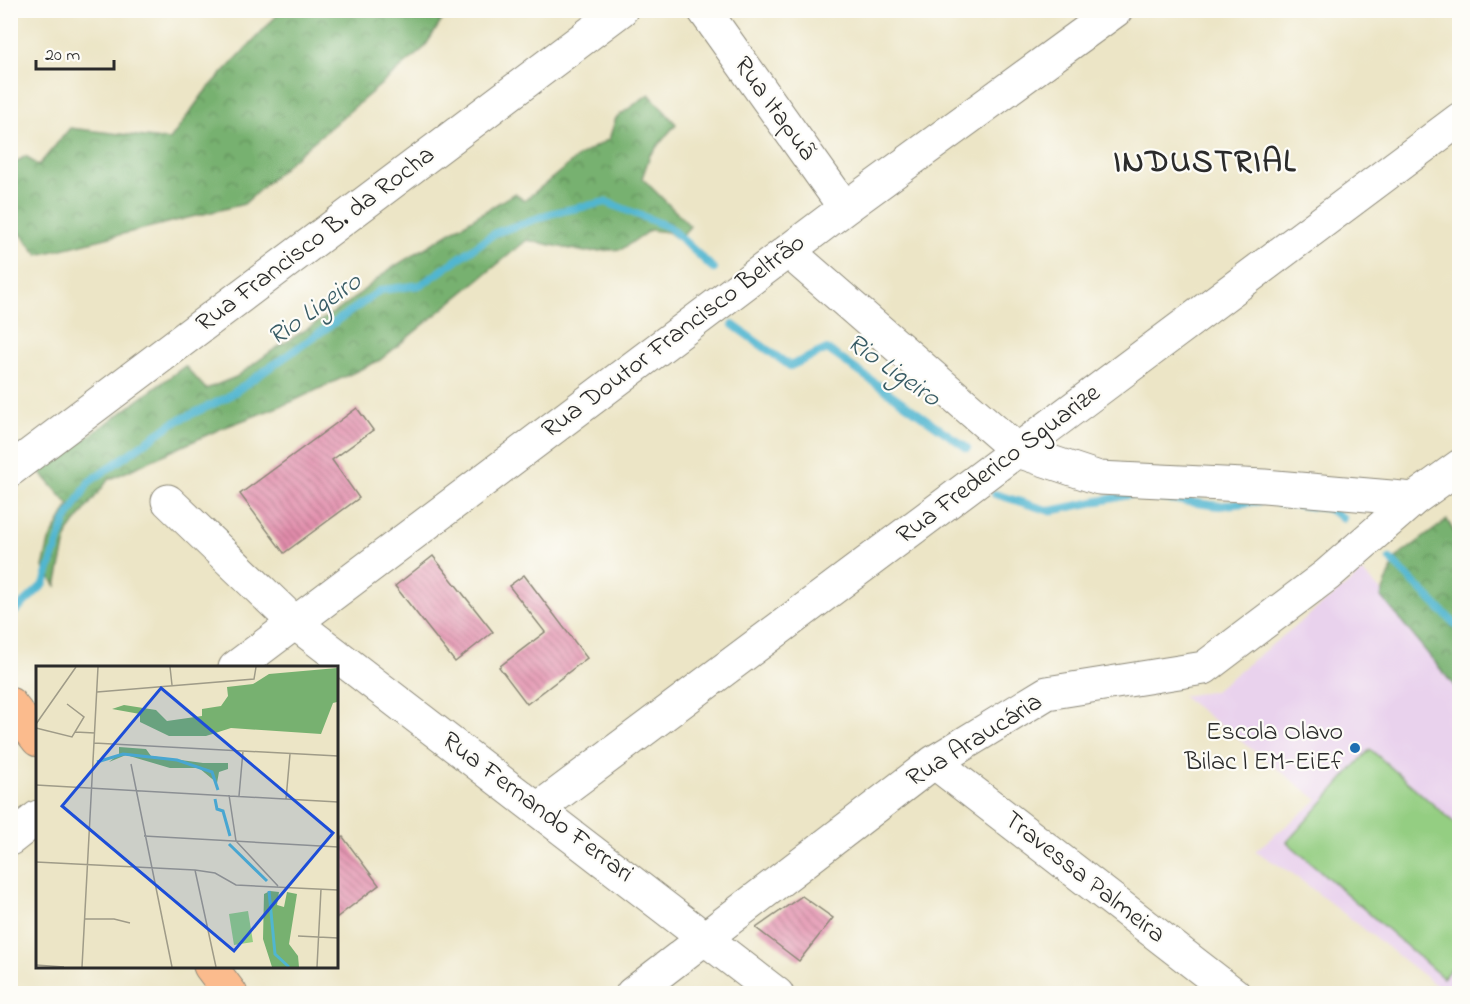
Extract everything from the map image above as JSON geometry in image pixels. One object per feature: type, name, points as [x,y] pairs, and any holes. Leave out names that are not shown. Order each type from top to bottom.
[{"type":"main road","points":[[10,704],[36,737]]},
{"type":"main road","points":[[212,968],[231,993]]},
{"type":"street","name":"Rua Francisco B. da Rocha","points":[[10,470],[621,10]]},
{"type":"street","name":"Rua Itapuã","points":[[704,10],[845,208]]},
{"type":"street","name":"Rua Doutor Francisco Beltrão","points":[[238,666],[845,208],[1082,21],[1116,10]]},
{"type":"street","name":"Rua Frederico Sguarize","points":[[538,809],[1460,119]]},
{"type":"street","points":[[788,251],[1018,451],[1099,478],[1264,486],[1414,499]]},
{"type":"street","name":"Rua Araucária","points":[[633,993],[934,762],[1047,693],[1204,668],[1327,575],[1414,499],[1460,466]]},
{"type":"street","name":"Rua Fernando Ferrari","points":[[168,501],[295,623],[777,993]]},
{"type":"street","name":"Travessa Palmeira","points":[[934,762],[1234,993]]},
{"type":"street","points":[[10,839],[36,819]]},
{"type":"shaded area","name":"Escola Olavo Bilac | EM-EiEf","points":[[1363,572],[1459,674],[1459,993],[1446,993],[1293,874],[1255,851],[1318,800],[1182,696],[1214,691]]},
{"type":"green space","points":[[281,11],[448,11],[424,48],[293,159],[244,204],[38,255],[11,222],[11,165],[26,156],[38,166],[70,128],[170,140],[203,94]]},
{"type":"green space","points":[[649,94],[676,124],[650,155],[642,178],[690,226],[679,240],[668,232],[650,230],[622,249],[585,252],[527,240],[380,360],[291,402],[220,429],[108,480],[68,532],[56,586],[43,567],[49,541],[69,505],[40,472],[185,366],[206,389],[236,377],[273,350],[344,306],[390,269],[515,193],[524,201],[579,156],[609,139],[616,118]]},
{"type":"green space","points":[[1447,520],[1459,540],[1459,692],[1381,596],[1396,558]]},
{"type":"green space","points":[[1370,749],[1459,827],[1459,959],[1443,978],[1287,842]]},
{"type":"building","points":[[357,408],[373,430],[332,460],[359,498],[284,553],[240,494]]},
{"type":"building","points":[[433,556],[493,632],[455,662],[395,586]]},
{"type":"building","points":[[524,575],[587,658],[527,704],[499,667],[545,632],[509,586]]},
{"type":"building","points":[[343,837],[379,885],[338,916],[338,841]]},
{"type":"building","points":[[802,896],[833,918],[799,961],[756,928]]},
{"type":"waterway","name":"Rio Ligeiro","points":[[10,616],[44,584],[65,522],[89,482],[173,423],[226,398],[381,290],[421,285],[495,233],[553,213],[606,202],[669,227],[714,269]]},
{"type":"waterway","name":"Rio Ligeiro","points":[[733,325],[790,366],[827,349],[967,448]]},
{"type":"waterway","points":[[995,494],[1050,511],[1133,494]]},
{"type":"waterway","points":[[1145,496],[1219,506],[1261,501]]},
{"type":"waterway","points":[[1279,503],[1327,508],[1343,518]]},
{"type":"waterway","name":"Rio Ligeiro","points":[[1390,559],[1460,629]]},
{"type":"place","name":"Escola Olavo Bilac | EM-EiEf","points":[[1355,748]]},
{"type":"district","name":"INDUSTRIAL","points":[[1205,163]]}]
